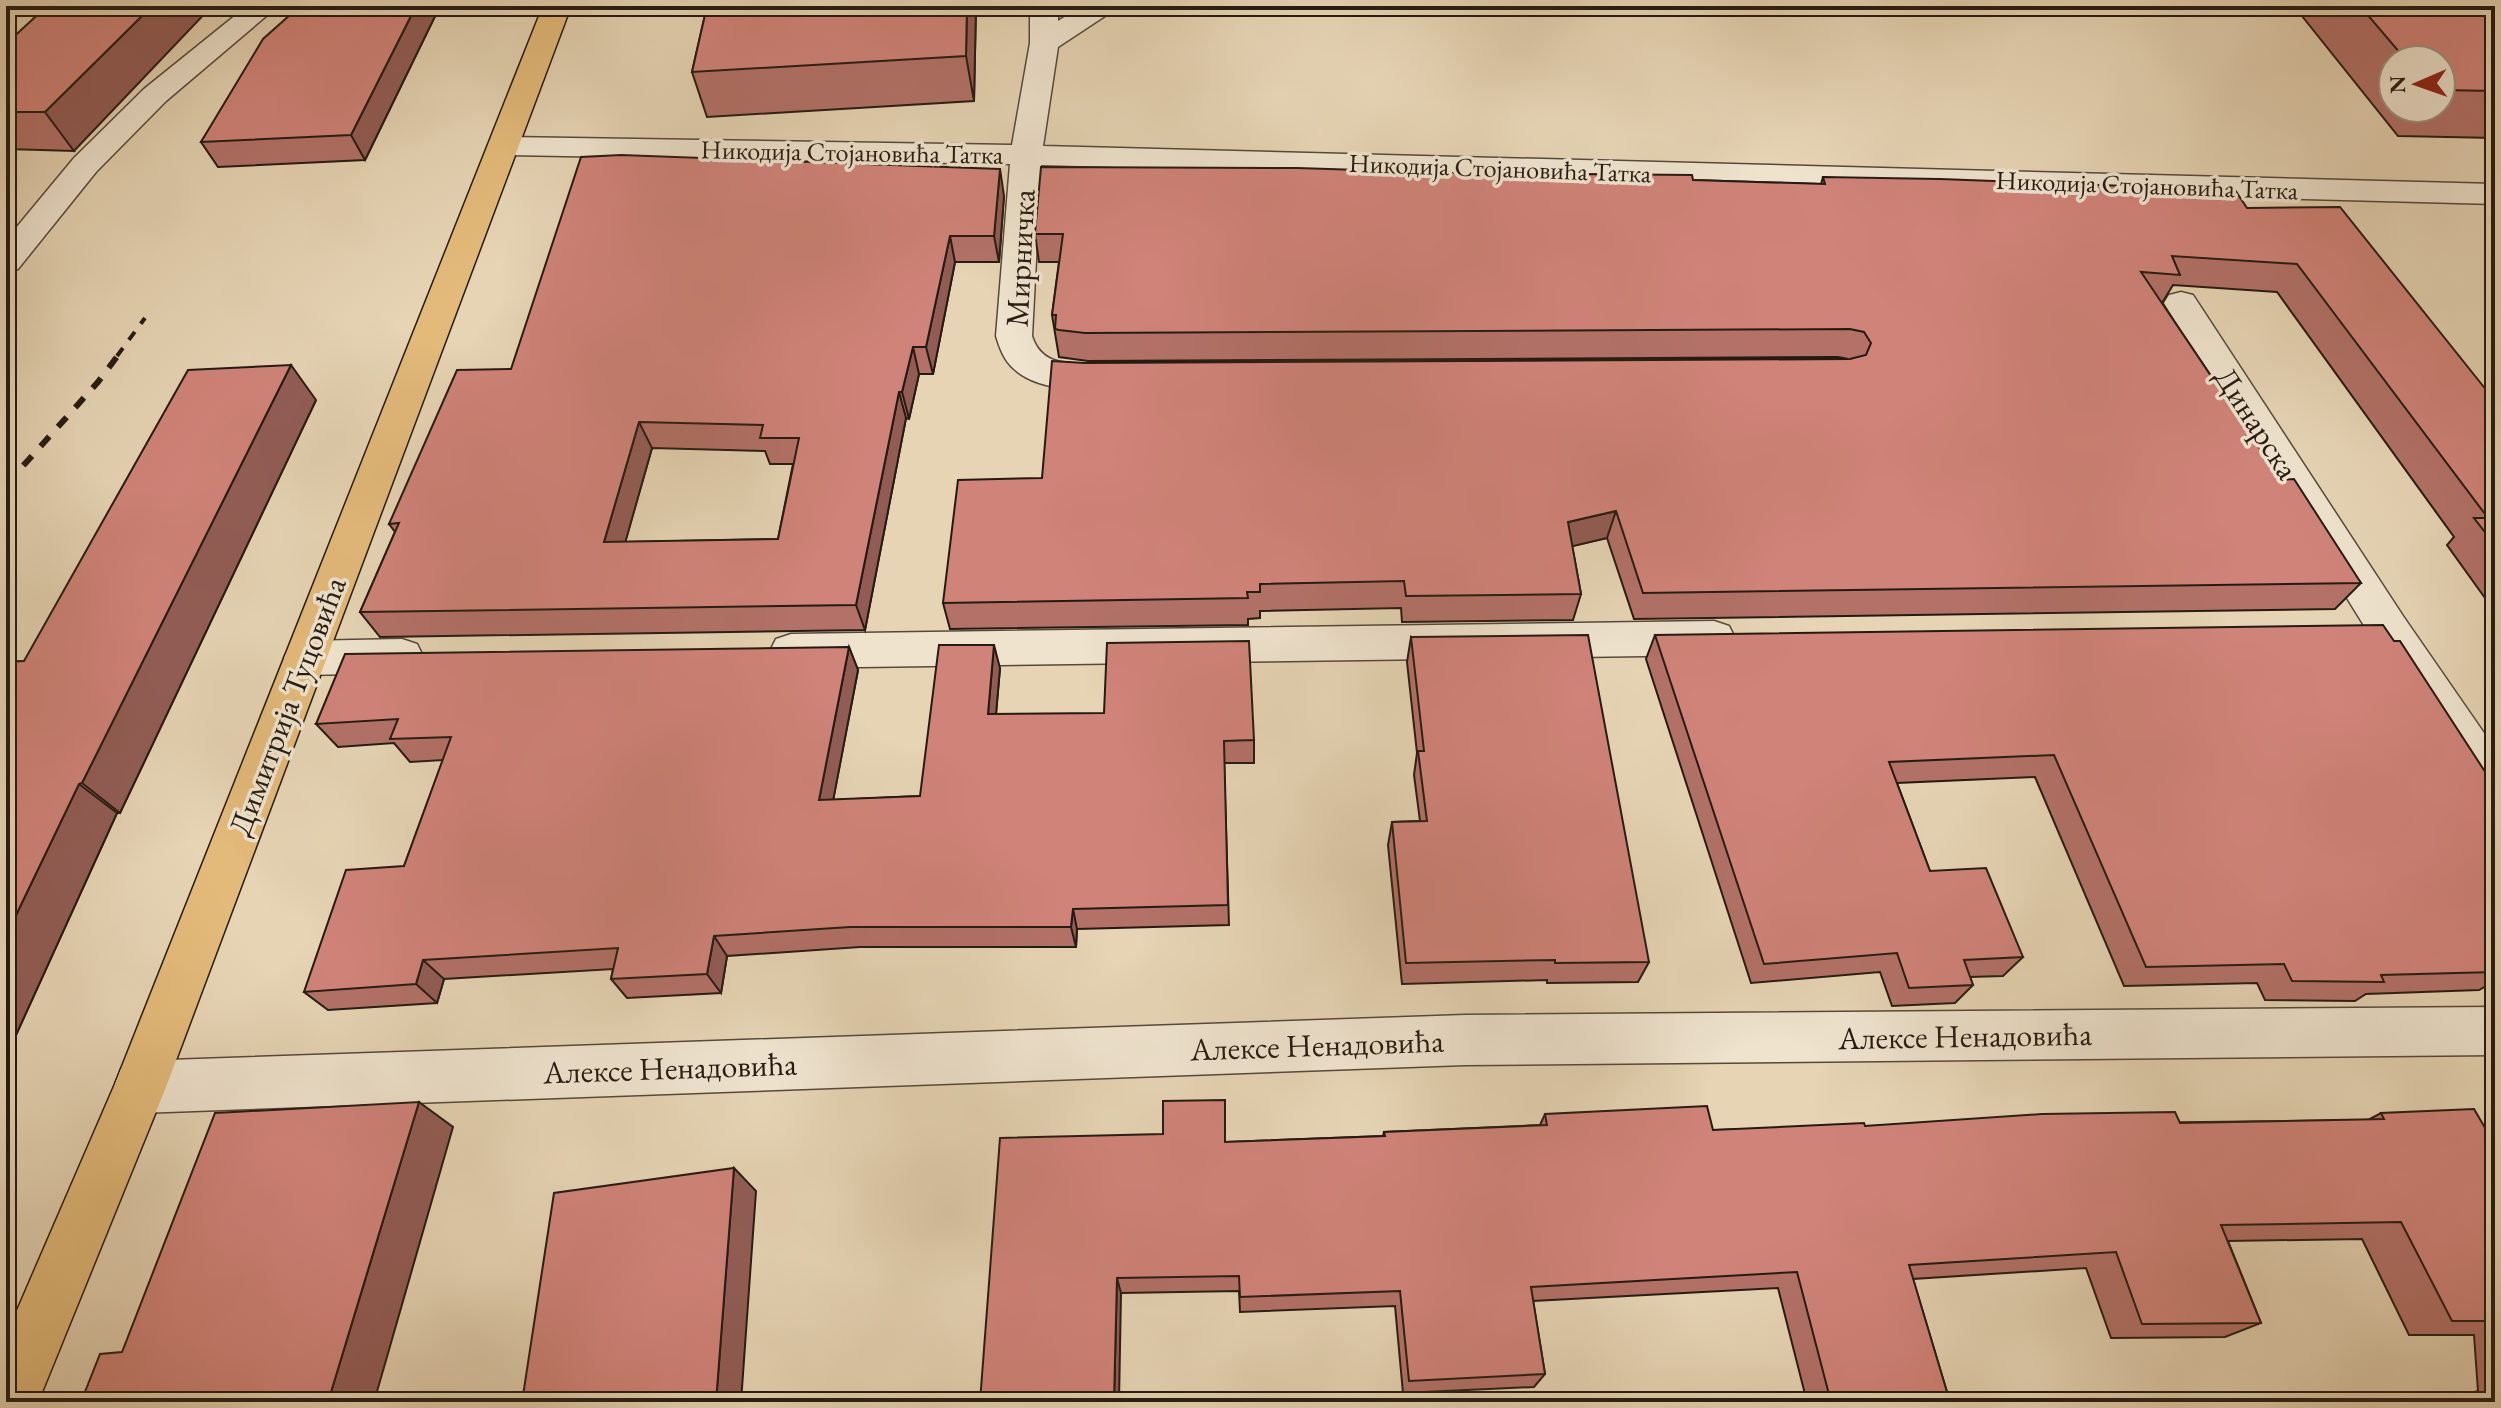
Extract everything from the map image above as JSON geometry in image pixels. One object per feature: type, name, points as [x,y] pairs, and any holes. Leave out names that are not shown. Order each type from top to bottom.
[{"type":"main road","name":"Димитрија Туцовића","points":[[8,1402],[140,1087],[557,6]]},
{"type":"street","points":[[6,262],[85,165],[155,95],[264,6]]},
{"type":"street","name":"Мирничка","points":[[1044,6],[1044,43],[1026,155],[1014,336],[1020,354],[1035,367],[1061,374],[1136,376]]},
{"type":"street","points":[[1044,43],[1101,6]]},
{"type":"street","name":"Никодија Стојановића Татка","points":[[504,146],[1026,155],[2495,194]]},
{"type":"street","name":"Динарска","points":[[2181,303],[2388,628],[2493,783]]},
{"type":"street","points":[[2340,629],[2388,628]]},
{"type":"street","points":[[759,651],[1750,637]]},
{"type":"street","points":[[305,658],[440,656]]},
{"type":"street","name":"Алексе Ненадовића","points":[[140,1087],[1465,1040],[2495,1031]]},
{"type":"building","points":[[47,6],[152,6],[45,112],[6,112],[6,44]]},
{"type":"building","points":[[300,6],[416,6],[351,135],[201,142],[263,39]]},
{"type":"building","points":[[707,6],[967,6],[966,56],[692,72]]},
{"type":"building","points":[[2360,6],[2495,6],[2495,91],[2457,90],[2457,44],[2392,44]]},
{"type":"building","points":[[621,155],[1000,169],[994,236],[950,236],[926,347],[913,347],[902,392],[899,392],[856,605],[360,612],[399,523],[389,524],[457,370],[511,369],[581,157]],"holes":[[[639,422],[763,425],[760,438],[799,438],[778,539],[604,542]]]},
{"type":"building","points":[[1041,167],[1297,168],[1583,177],[1582,174],[1692,175],[1693,180],[1825,184],[1823,177],[1940,179],[2235,190],[2247,208],[2340,207],[2495,401],[2495,545],[2474,518],[2488,518],[2297,264],[2172,256],[2180,275],[2141,272],[2281,480],[2294,479],[2361,583],[1643,593],[1616,511],[1568,522],[1581,594],[1406,596],[1404,581],[1260,584],[1260,592],[1247,592],[1248,598],[943,603],[958,480],[1042,478],[1052,361],[1850,359],[1866,355],[1871,343],[1864,332],[1850,329],[1085,333],[1059,330],[1055,329],[1056,315],[1052,315],[1063,234],[1035,234]]},
{"type":"building","points":[[291,365],[79,784],[6,936],[6,662],[24,661],[188,370]]},
{"type":"building","points":[[2383,625],[2394,641],[2400,641],[2495,787],[2495,972],[2381,975],[2384,982],[2292,981],[2284,964],[2146,967],[2054,755],[1889,762],[1930,871],[1986,868],[2023,957],[1964,960],[1973,985],[1909,988],[1897,953],[1764,964],[1655,635]]},
{"type":"building","points":[[1588,635],[1649,962],[1406,963],[1392,822],[1427,821],[1418,751],[1424,751],[1411,637]]},
{"type":"building","points":[[1249,641],[1254,740],[1224,741],[1228,905],[1073,909],[1071,927],[850,927],[714,936],[707,974],[611,979],[618,948],[423,960],[416,984],[304,992],[346,870],[404,866],[451,737],[390,739],[398,719],[316,724],[345,654],[849,647],[819,800],[920,796],[939,645],[994,645],[988,714],[1104,713],[1107,643]]},
{"type":"building","points":[[1225,1100],[1225,1142],[1385,1136],[1384,1132],[1547,1125],[1545,1114],[1707,1106],[1713,1130],[1864,1123],[1865,1126],[2042,1114],[2175,1112],[2180,1123],[2384,1119],[2381,1113],[2474,1109],[2491,1138],[2495,1138],[2495,1321],[2452,1321],[2401,1222],[2221,1225],[2261,1323],[2142,1324],[2116,1252],[1909,1265],[1950,1402],[1831,1402],[1797,1272],[1531,1287],[1545,1374],[1409,1381],[1400,1291],[1240,1297],[1239,1276],[1117,1278],[1114,1402],[980,1402],[1000,1138],[1163,1134],[1163,1101]]},
{"type":"building","points":[[419,1102],[328,1402],[81,1402],[100,1354],[122,1352],[215,1113]]},
{"type":"building","points":[[734,1168],[716,1402],[522,1402],[554,1193]]},
{"type":"building","points":[[2495,1388],[2495,1402],[2493,1402],[2486,1389]]},
{"type":"railway","points":[[117,356],[145,318]]},
{"type":"railway","points":[[6,485],[119,354]]}]
